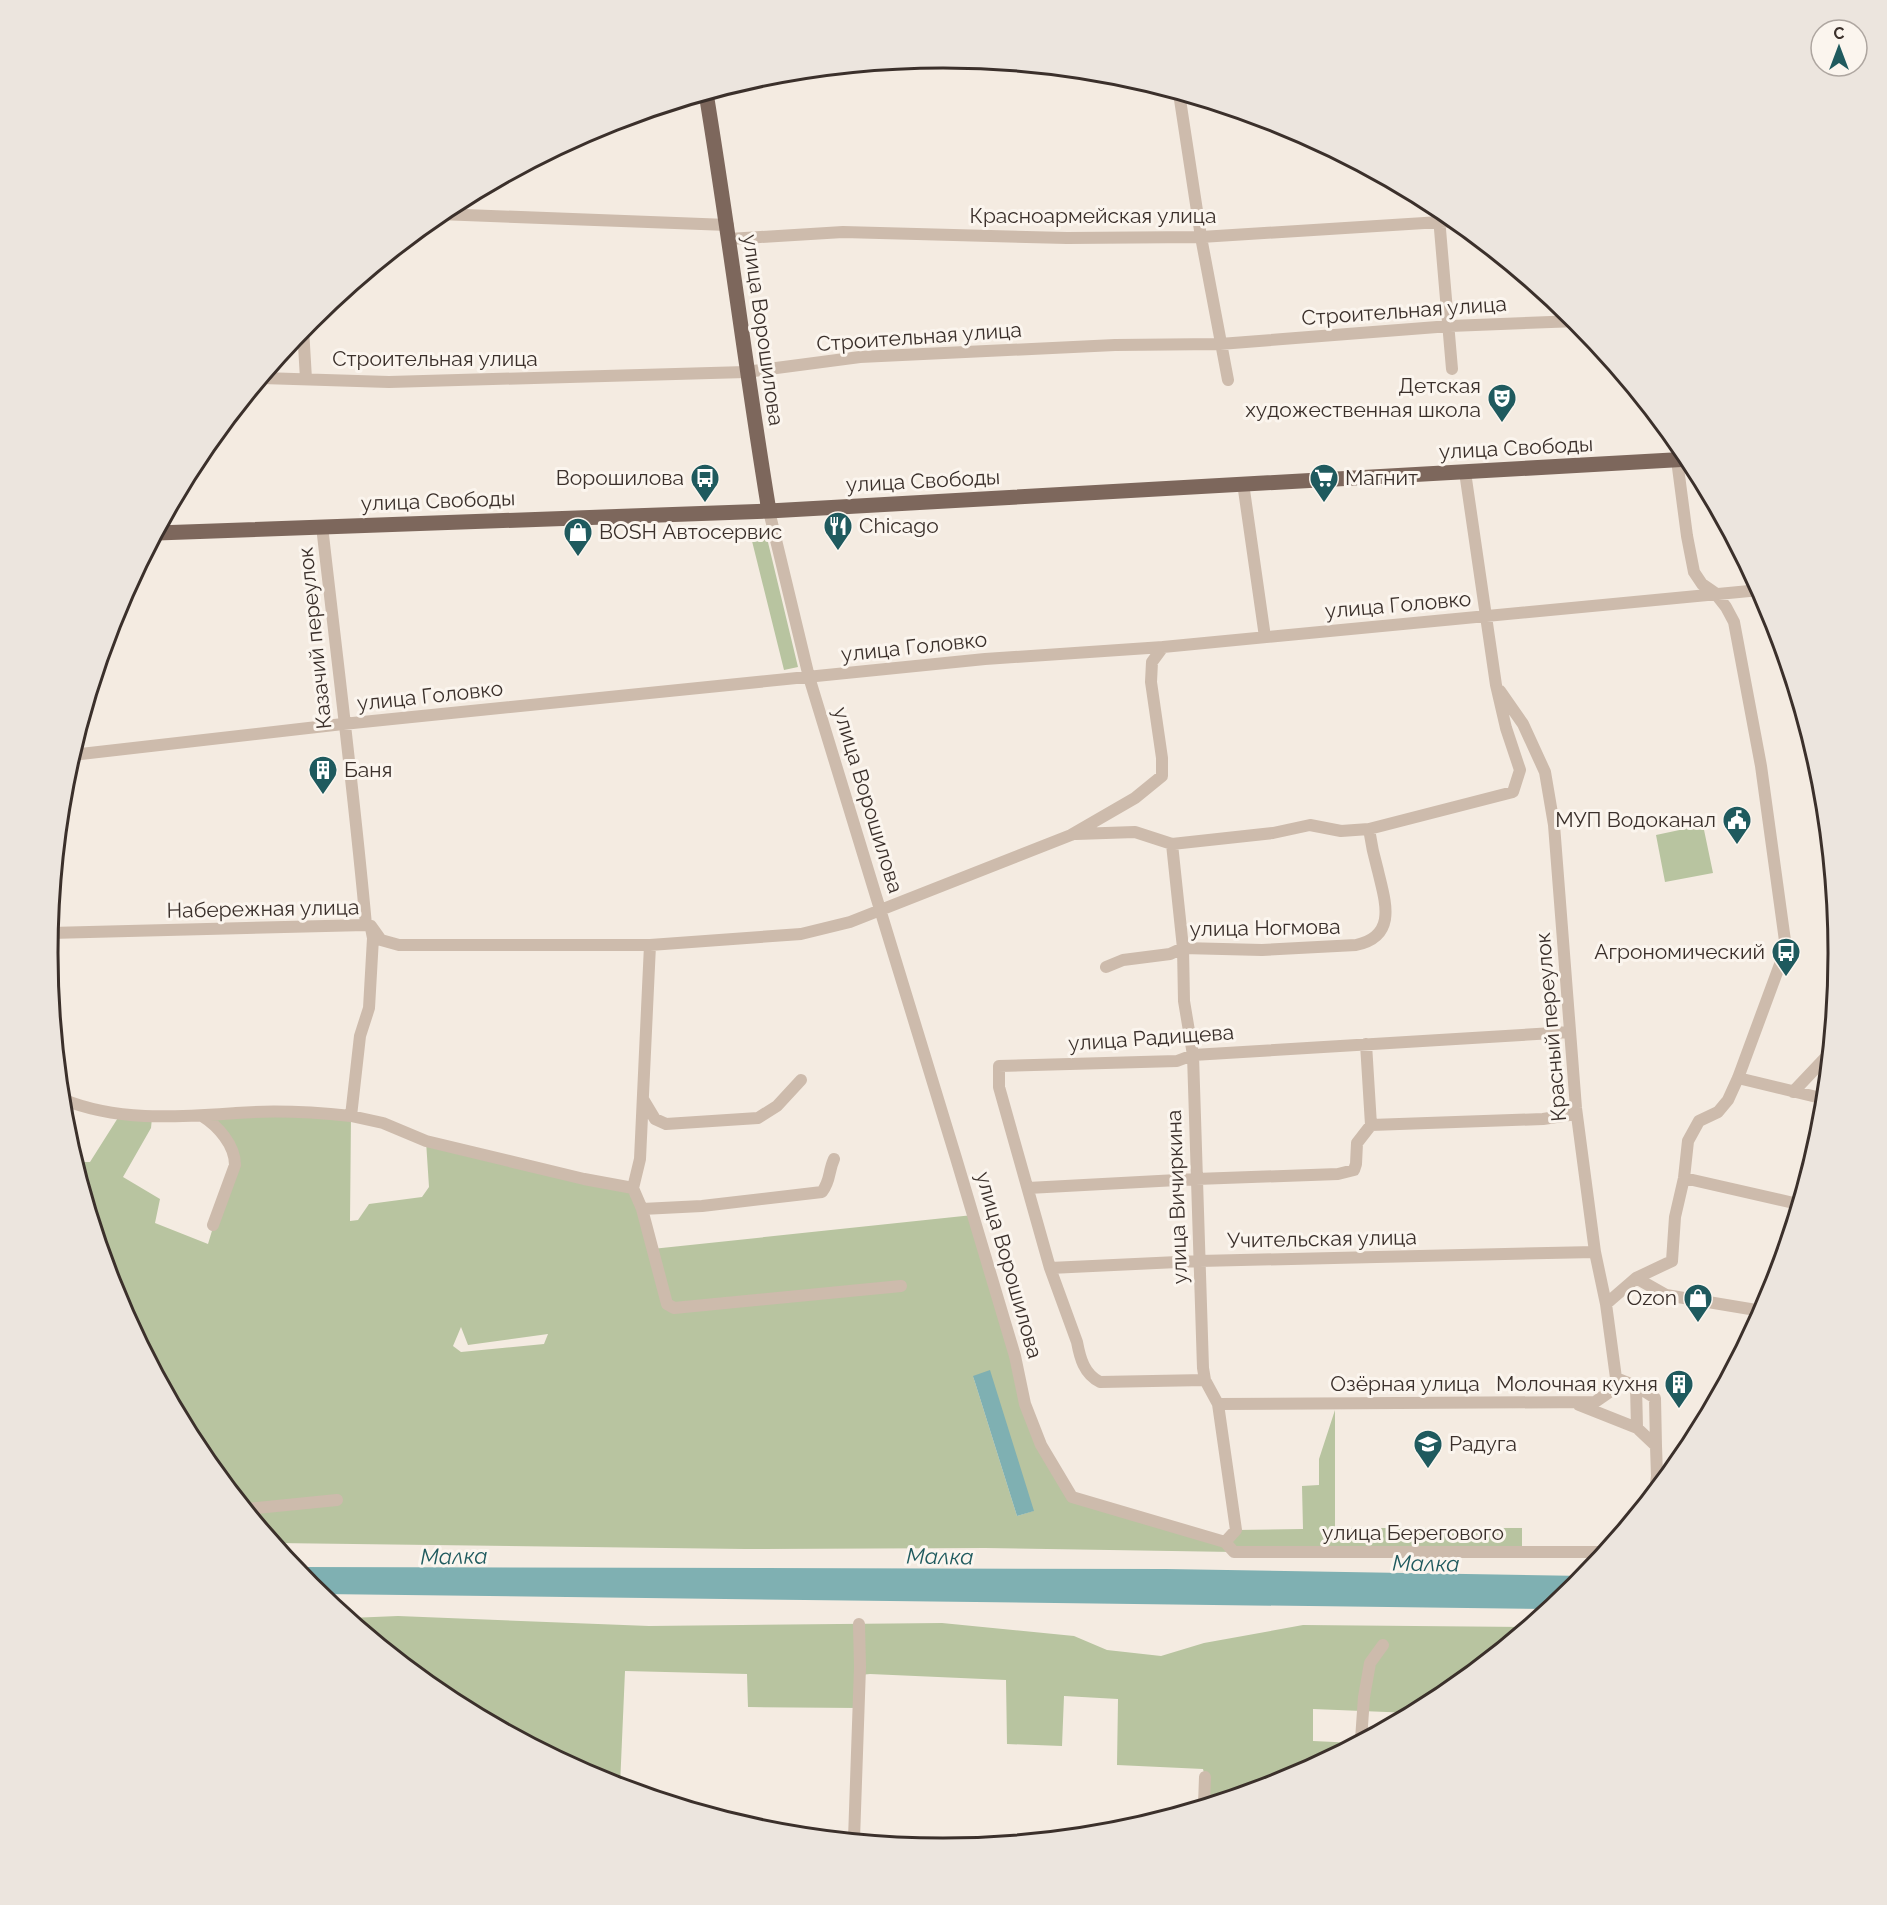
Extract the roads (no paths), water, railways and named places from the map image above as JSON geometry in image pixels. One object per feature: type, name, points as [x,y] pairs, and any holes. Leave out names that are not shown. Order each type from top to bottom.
[{"type":"main road","name":"улица Ворошилова","points":[[706,100],[769,511]]},
{"type":"main road","name":"улица Свободы","points":[[165,533],[769,511],[1678,459]]},
{"type":"street","points":[[1180,100],[1201,237],[1228,380]]},
{"type":"street","name":"Красноармейская улица","points":[[455,215],[728,232],[843,232],[1067,238],[1201,237],[1443,222]]},
{"type":"street","points":[[1439,220],[1452,369]]},
{"type":"street","name":"Строительная улица","points":[[270,378],[389,382],[746,372],[860,357],[1115,345],[1220,344],[1449,327],[1563,322]]},
{"type":"street","points":[[304,342],[306,379]]},
{"type":"street","points":[[1606,1304],[1636,1278],[1672,1261],[1676,1217],[1684,1178],[1688,1141],[1699,1121],[1718,1112],[1728,1100],[1786,948],[1761,766],[1734,622],[1715,593],[1702,584],[1694,572],[1687,536],[1684,470]]},
{"type":"street","name":"Красный переулок","points":[[1466,472],[1496,685],[1506,728],[1520,770],[1513,792]]},
{"type":"street","points":[[1243,483],[1265,637]]},
{"type":"street","name":"улица Ворошилова","points":[[769,511],[809,677],[1015,1356],[1024,1404],[1041,1445],[1072,1497]]},
{"type":"street","name":"Казачий переулок","points":[[322,526],[343,724],[368,925],[373,939],[369,1008],[360,1036],[351,1116]]},
{"type":"street","name":"улица Головко","points":[[82,754],[343,724],[985,659],[1163,647],[1750,591]]},
{"type":"street","name":"Набережная улица","points":[[59,933],[368,925],[381,940],[399,945],[650,945],[801,934],[850,922],[1071,835],[1135,798],[1162,776],[1162,758],[1151,682],[1152,662],[1163,647]]},
{"type":"street","name":"Красный переулок","points":[[1496,685],[1523,724],[1545,772],[1554,825],[1576,1114],[1595,1252],[1606,1304],[1616,1378]]},
{"type":"street","name":"Набережная улица","points":[[1071,835],[1135,832],[1172,844],[1273,833],[1310,825],[1341,831],[1369,829],[1513,792]]},
{"type":"street","name":"улица Ногмова","points":[[1106,967],[1123,960],[1170,954],[1183,948],[1262,950],[1356,945],[1376,937],[1382,927],[1387,906],[1369,829]]},
{"type":"street","name":"улица Вичиркина","points":[[1172,844],[1183,948],[1184,1001],[1193,1055],[1203,1368],[1205,1380],[1218,1404],[1236,1530],[1225,1542]]},
{"type":"street","points":[[650,945],[640,1159],[633,1188],[642,1209],[667,1304],[674,1308],[901,1286]]},
{"type":"street","name":"улица Радищева","points":[[1205,1380],[1100,1382],[1091,1377],[1083,1364],[1050,1268],[999,1087],[999,1066],[1177,1061],[1193,1055],[1570,1032]]},
{"type":"street","points":[[1028,1188],[1348,1173],[1354,1170],[1356,1164],[1357,1143],[1371,1125],[1366,1044]]},
{"type":"street","points":[[1793,1092],[1822,1062]]},
{"type":"street","points":[[1738,1078],[1816,1098]]},
{"type":"street","points":[[643,1098],[655,1119],[666,1124],[758,1118],[777,1106],[801,1080]]},
{"type":"street","points":[[72,1103],[152,1118],[237,1113],[316,1112],[351,1116],[383,1123],[426,1141],[584,1179],[633,1188]]},
{"type":"street","points":[[1371,1125],[1543,1119],[1576,1114]]},
{"type":"street","points":[[202,1116],[216,1125],[235,1154],[235,1165],[213,1226]]},
{"type":"street","points":[[642,1209],[702,1206],[822,1192],[828,1184],[829,1169],[834,1159]]},
{"type":"street","points":[[1684,1178],[1792,1203]]},
{"type":"street","name":"Учительская улица","points":[[1050,1268],[1595,1252]]},
{"type":"street","points":[[1636,1278],[1666,1295],[1753,1309]]},
{"type":"street","points":[[1616,1378],[1636,1386],[1655,1398],[1657,1475]]},
{"type":"street","name":"Озёрная улица","points":[[1218,1404],[1595,1402],[1608,1393],[1616,1378]]},
{"type":"street","points":[[1636,1386],[1637,1428]]},
{"type":"street","points":[[1570,1402],[1637,1428],[1656,1446]]},
{"type":"street","name":"улица Берегового","points":[[1072,1497],[1225,1542],[1234,1552],[1594,1552]]},
{"type":"street","points":[[255,1508],[337,1500]]},
{"type":"street","points":[[854,1833],[860,1667],[859,1624]]},
{"type":"street","points":[[1362,1732],[1364,1697],[1370,1663],[1383,1645]]},
{"type":"street","points":[[1204,1798],[1205,1777]]},
{"type":"water","points":[[990,1370],[1034,1511],[1017,1516],[973,1376]]},
{"type":"water","points":[[308,1567],[1166,1569],[1571,1576],[1537,1609],[335,1594]]},
{"type":"place","name":"Детская художественная школа","points":[[1502,424]]},
{"type":"place","name":"Ворошилова","points":[[705,504]]},
{"type":"place","name":"Магнит","points":[[1324,504]]},
{"type":"place","name":"Chicago","points":[[838,552]]},
{"type":"place","name":"BOSH Автосервис","points":[[578,558]]},
{"type":"place","name":"Баня","points":[[323,796]]},
{"type":"place","name":"МУП Водоканал","points":[[1737,846]]},
{"type":"place","name":"Агрономический","points":[[1786,978]]},
{"type":"place","name":"Ozon","points":[[1698,1324]]},
{"type":"place","name":"Молочная кухня","points":[[1679,1410]]},
{"type":"place","name":"Радуга","points":[[1428,1470]]},
{"type":"water label","name":"Малка","points":[[454,1556]]},
{"type":"water label","name":"Малка","points":[[940,1556]]},
{"type":"water label","name":"Малка","points":[[1426,1563]]}]
